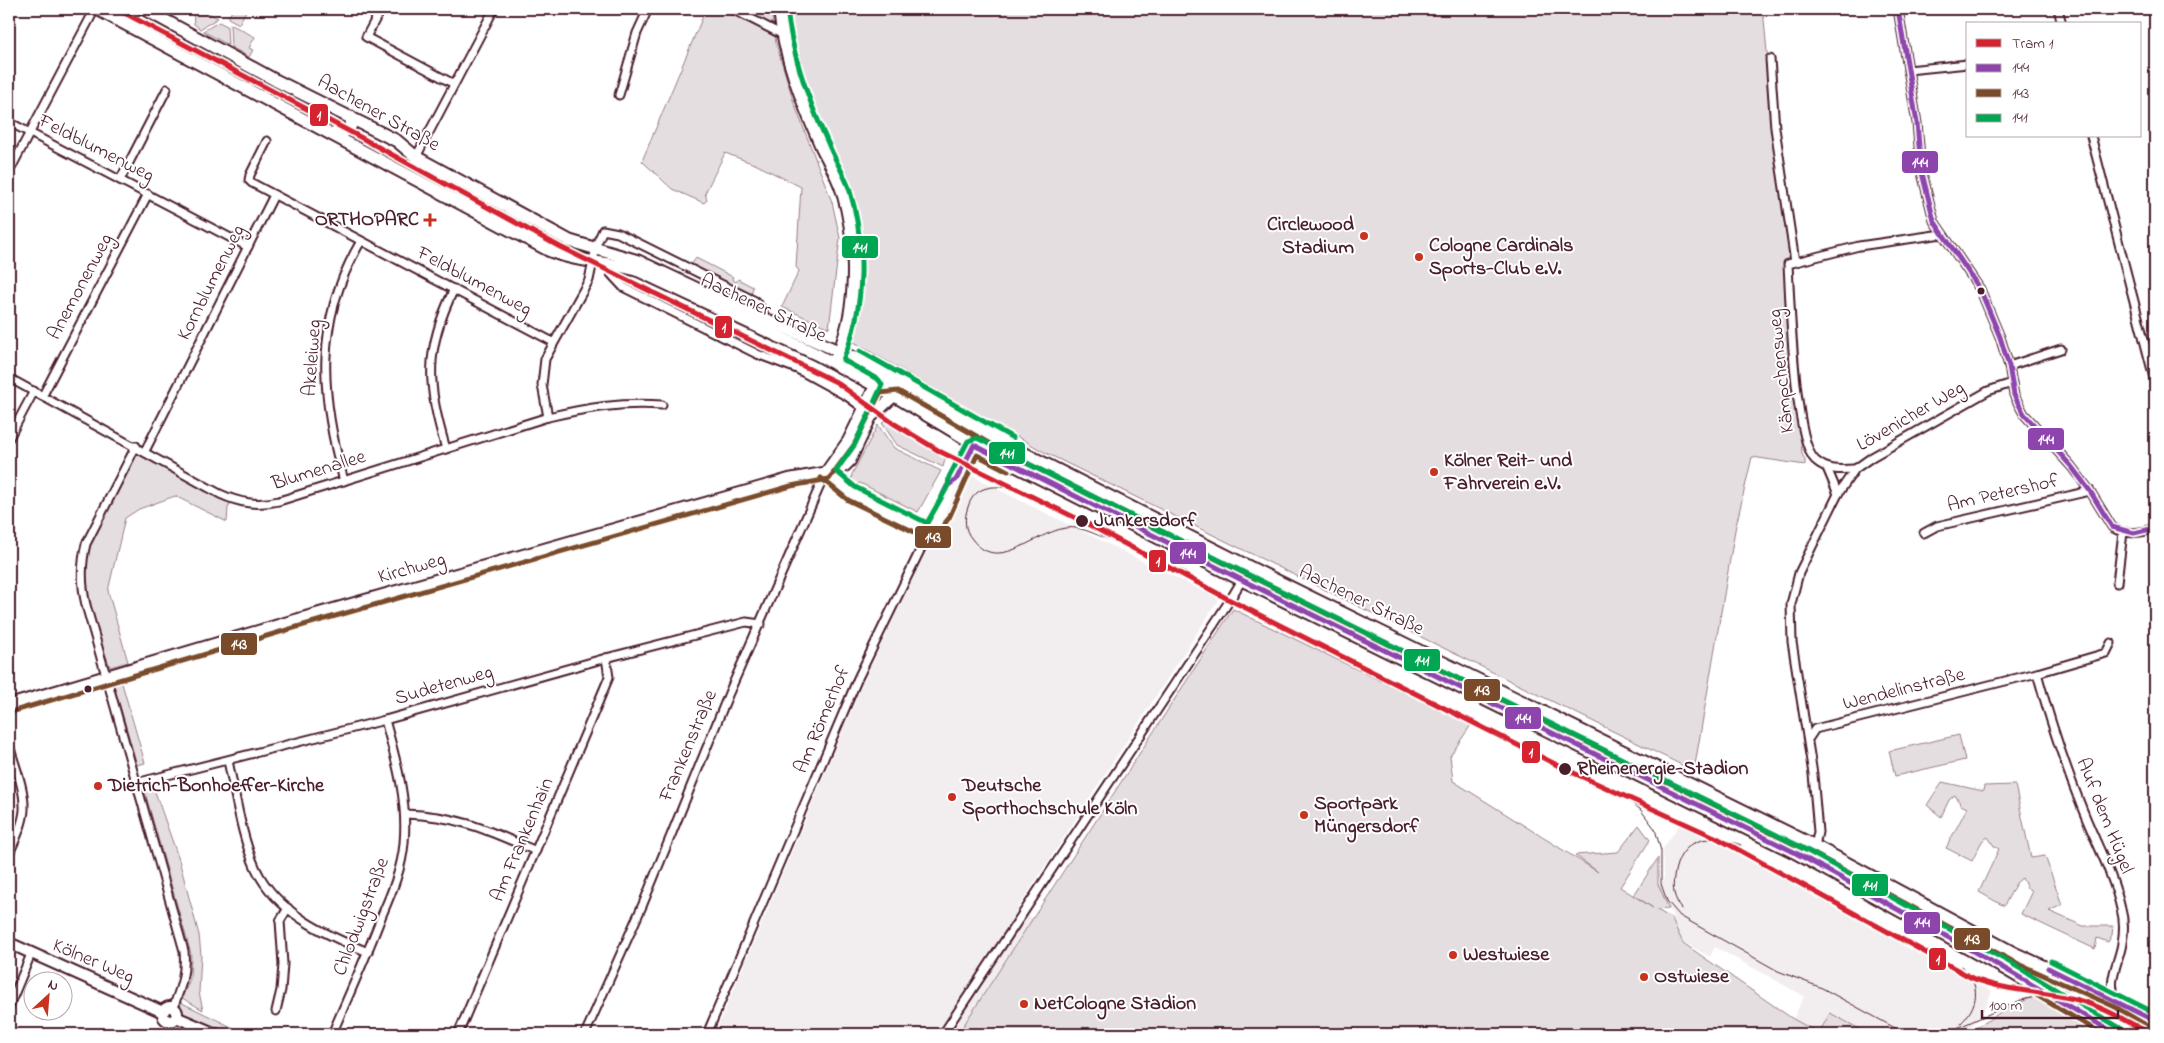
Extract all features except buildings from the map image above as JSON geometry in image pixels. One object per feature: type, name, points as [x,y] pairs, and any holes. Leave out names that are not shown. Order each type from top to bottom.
[{"type":"main road","name":"Aachener Straße","points":[[96,9],[334,133],[548,250],[593,263],[609,264],[638,271],[833,363],[894,396],[974,445],[1242,580],[1794,852],[2007,970],[2116,1034]]},
{"type":"main road","name":"Aachener Straße","points":[[144,9],[275,80],[351,116],[397,141],[416,157],[559,235],[595,249],[638,261],[762,314],[868,364],[969,424],[1247,566],[1815,846],[2014,953],[2118,1000],[2155,1021]]},
{"type":"main road","points":[[334,133],[341,134],[347,132],[351,125],[351,116]]},
{"type":"street","points":[[9,172],[96,9]]},
{"type":"street","points":[[380,9],[366,37],[454,84]]},
{"type":"street","points":[[416,157],[494,9]]},
{"type":"street","points":[[618,95],[637,33],[648,9]]},
{"type":"street","points":[[732,9],[782,34]]},
{"type":"street","points":[[779,9],[782,34],[801,95],[841,190],[848,224],[852,259],[850,301],[847,328],[840,351],[833,363]]},
{"type":"street","points":[[1898,9],[1917,123],[1922,178],[1934,221],[1974,277],[2000,337],[2009,366],[2014,395],[2024,414],[2072,466],[2112,527],[2123,532],[2142,533],[2155,528]]},
{"type":"street","points":[[2058,9],[2061,22]]},
{"type":"street","name":"Kämpchensweg","points":[[1770,59],[1775,128],[1792,263],[1798,405],[1809,452],[1815,460],[1827,468]]},
{"type":"street","points":[[1908,70],[1966,64]]},
{"type":"street","points":[[120,180],[167,89]]},
{"type":"street","name":"Feldblumenweg","points":[[9,122],[248,247]]},
{"type":"street","points":[[2092,138],[2155,382]]},
{"type":"street","points":[[267,141],[249,180],[274,195]]},
{"type":"street","name":"Anemonenweg","points":[[43,396],[148,194]]},
{"type":"street","name":"Feldblumenweg","points":[[274,195],[553,342]]},
{"type":"street","name":"Kornblumenweg","points":[[145,451],[274,195]]},
{"type":"street","name":"Aachener Straße","points":[[595,249],[603,230],[611,230],[755,301],[762,314]]},
{"type":"street","points":[[1792,263],[1859,246],[1942,234]]},
{"type":"street","name":"Akeleiweg","points":[[344,481],[326,406],[326,349],[331,317],[339,288],[361,241]]},
{"type":"street","points":[[548,416],[542,371],[553,342],[589,280],[595,249]]},
{"type":"street","name":"Aachener Straße","points":[[609,264],[611,274],[623,287],[757,354],[797,368],[844,394],[863,408]]},
{"type":"street","points":[[446,448],[433,402],[430,379],[436,332],[454,290]]},
{"type":"street","points":[[2009,366],[2061,349]]},
{"type":"street","name":"Kirchweg","points":[[9,706],[106,676],[789,478],[840,469],[850,461],[871,417],[876,386],[868,364]]},
{"type":"street","name":"Blumenallee","points":[[9,378],[136,446],[220,494],[246,504],[264,505],[548,416],[589,407],[636,403],[662,405]]},
{"type":"street","points":[[826,472],[848,441],[863,408],[876,386],[900,383]]},
{"type":"street","name":"Lövenicher Weg","points":[[1808,738],[1804,728],[1792,642],[1791,604],[1799,573],[1838,494],[1855,469],[1872,456],[1988,391],[2012,383]]},
{"type":"street","points":[[9,438],[34,391]]},
{"type":"street","name":"Kirchweg","points":[[871,417],[894,396]]},
{"type":"street","points":[[136,446],[93,529],[83,557],[83,594],[184,951],[186,971],[183,984],[171,1012]]},
{"type":"street","points":[[1838,494],[1827,468],[1855,469]]},
{"type":"street","name":"Am Römerhof","points":[[707,1034],[858,678],[929,532],[850,493],[826,472]]},
{"type":"street","name":"Frankenstraße","points":[[585,1034],[646,896],[671,830],[729,693],[761,624],[826,472]]},
{"type":"street","name":"Am Petershof","points":[[1924,533],[1937,526],[2090,492]]},
{"type":"street","points":[[2117,583],[2123,532]]},
{"type":"street","points":[[943,1034],[1242,580],[1247,566]]},
{"type":"street","name":"Sudetenweg","points":[[136,783],[385,720],[606,658],[746,622],[761,624]]},
{"type":"street","name":"Wendelinstraße","points":[[1808,738],[1815,729],[2037,673],[2106,653],[2111,643]]},
{"type":"street","name":"Am Frankenhain","points":[[458,1034],[609,677],[606,658]]},
{"type":"street","name":"Auf dem Hügel","points":[[2037,673],[2057,740],[2079,802],[2118,894],[2122,911],[2123,940],[2112,982],[2112,992],[2118,1000]]},
{"type":"street","name":"Chlodwigstraße","points":[[332,1034],[368,952],[399,872],[404,844],[405,814],[400,772],[385,720]]},
{"type":"street","points":[[1808,738],[1818,832],[1815,846],[1830,872]]},
{"type":"street","points":[[9,746],[22,792],[24,810],[21,825],[9,854]]},
{"type":"street","points":[[228,761],[248,847],[257,870],[272,893],[314,928],[368,952]]},
{"type":"street","points":[[405,814],[455,818],[480,826],[536,852]]},
{"type":"street","points":[[1794,852],[1815,846]]},
{"type":"street","points":[[276,1011],[281,990],[283,964],[280,922],[288,908]]},
{"type":"street","name":"Kölner Weg","points":[[9,943],[171,1012],[216,1034]]},
{"type":"street","points":[[9,1007],[31,954]]},
{"type":"shaded area","points":[[193,9],[200,9],[218,18],[200,29],[194,24]]},
{"type":"shaded area","points":[[233,9],[247,9],[239,24],[228,18]]},
{"type":"shaded area","points":[[706,9],[771,9],[776,43],[794,103],[832,202],[840,238],[829,328],[782,307],[799,271],[796,267],[801,187],[757,165],[725,153],[705,193],[707,200],[704,203],[672,189],[642,161]]},
{"type":"shaded area","points":[[786,9],[1763,9],[1779,182],[1790,254],[1786,260],[1802,454],[1805,465],[1752,457],[1735,530],[1694,771],[1044,452],[854,342],[860,258],[858,226],[851,191],[808,94],[786,33]]},
{"type":"shaded area","points":[[219,22],[227,26],[228,45],[203,31]]},
{"type":"shaded area","points":[[230,24],[255,37],[249,48],[253,50],[249,57],[231,47]]},
{"type":"shaded area","points":[[696,258],[733,277],[732,279],[736,282],[738,279],[753,287],[751,295],[691,265]]},
{"type":"shaded area","points":[[887,421],[946,456],[943,467],[897,445],[882,423]]},
{"type":"shaded area","points":[[878,425],[894,448],[941,471],[918,512],[860,483],[853,485],[851,481],[852,474]]},
{"type":"shaded area","points":[[996,444],[1231,563],[1228,567],[993,450]]},
{"type":"shaded area","points":[[136,448],[231,501],[228,508],[227,522],[175,496],[139,509],[125,518],[108,591],[128,662],[110,667],[93,622],[85,594],[86,556],[99,518]]},
{"type":"shaded area","name":"Deutsche Sporthochschule Köln","points":[[966,469],[981,481],[1219,599],[1018,908],[1140,996],[1120,1034],[715,1034],[862,685]]},
{"type":"shaded area","points":[[1253,572],[1481,685],[1478,690],[1251,578]]},
{"type":"shaded area","name":"Sportpark Müngersdorf","points":[[1233,609],[1471,725],[1450,756],[1453,781],[1598,872],[1575,855],[1618,852],[1639,825],[1650,840],[1620,887],[1653,908],[1634,895],[1658,858],[1658,884],[1669,909],[1657,910],[1671,918],[1683,943],[1793,1019],[1819,1033],[1830,1013],[1869,1034],[958,1034]]},
{"type":"shaded area","points":[[121,680],[145,763],[137,765],[114,685],[117,681]]},
{"type":"shaded area","points":[[1522,710],[1558,728],[1580,735],[1631,762],[1628,765],[1520,711]]},
{"type":"shaded area","points":[[1959,735],[1965,760],[1895,776],[1889,751]]},
{"type":"shaded area","points":[[1653,771],[1796,842],[1795,844],[1655,778]]},
{"type":"shaded area","points":[[1942,782],[1983,791],[1984,786],[2015,785],[2031,858],[2045,856],[2062,905],[2049,911],[2083,926],[2113,926],[2112,935],[2108,942],[2097,938],[2095,949],[2021,914],[2032,891],[2027,888],[2022,878],[2016,883],[2004,906],[1979,892],[1999,849],[1994,846],[1988,837],[1982,841],[1972,861],[1946,848],[1967,808],[1961,805],[1955,795],[1949,800],[1941,817],[1927,805]]},
{"type":"shaded area","points":[[153,786],[179,860],[199,935],[201,955],[199,992],[203,1010],[182,998],[190,979],[191,954],[144,789]]},
{"type":"shaded area","points":[[1680,824],[1722,843],[1992,991],[1981,1017],[1962,1034],[1869,1034],[1830,1013],[1819,1033],[1793,1019],[1804,996],[1715,947],[1710,957],[1683,942],[1661,939],[1673,917],[1659,887],[1664,878],[1663,849]]},
{"type":"shaded area","points":[[1828,859],[1998,952],[2090,992],[2089,995],[2048,986],[1836,870],[1826,860]]},
{"type":"shaded area","points":[[2033,997],[2095,1034],[1966,1034],[2009,1007]]},
{"type":"shaded area","points":[[180,1002],[246,1034],[227,1034],[181,1014]]},
{"type":"tram line","name":"1","points":[[117,9],[360,137],[560,247],[836,382],[893,423],[941,452],[1082,521],[1230,600],[1565,769],[1717,838],[1972,978],[1997,986],[2061,996],[2084,1002],[2114,1014],[2151,1034]]},
{"type":"tram line","points":[[1018,490],[1003,487],[988,488],[982,490],[971,499],[966,515],[966,528],[972,539],[983,550],[996,553],[1008,551],[1049,533],[1076,528],[1091,532],[1185,571]]},
{"type":"tram line","points":[[1616,793],[1640,809],[1655,829],[1661,851],[1661,884],[1667,901],[1680,916],[1778,971],[1822,988],[1906,1034]]},
{"type":"tram line","points":[[1682,909],[1675,898],[1673,886],[1677,864],[1689,846],[1707,839],[1718,839],[1741,845]]},
{"type":"tram line","points":[[1960,1024],[1971,1010],[1975,995],[1972,980],[1961,966]]},
{"type":"tram line","points":[[1948,1032],[2021,1000],[2045,995]]},
{"type":"transit line","name":"141","points":[[787,9],[789,26],[802,78],[821,127],[849,188],[855,209],[861,252],[861,274],[856,318],[851,340],[843,360],[879,380],[882,385],[855,444],[836,471],[855,487],[927,523],[948,486],[949,477],[968,441],[977,438],[1245,573],[1797,845],[2011,963],[2120,1028]]},
{"type":"transit line","name":"144","points":[[1898,9],[1917,123],[1921,169],[1934,221],[1980,289],[2000,337],[2009,366],[2014,395],[2024,414],[2071,466],[2090,491],[2112,527],[2134,533],[2155,528]]},
{"type":"transit line","name":"141","points":[[860,351],[1013,438]]},
{"type":"transit line","name":"143","points":[[11,712],[297,627],[791,486],[829,479],[854,445],[880,393],[898,391],[997,448],[1244,573],[1812,853],[2010,960],[2115,1007],[2151,1028]]},
{"type":"transit line","name":"144","points":[[943,494],[947,486],[956,480],[974,445],[1242,580],[1794,852],[2007,970],[2116,1034]]},
{"type":"transit line","name":"143","points":[[821,478],[848,500],[929,539],[934,537],[949,518],[977,455],[1008,471]]},
{"type":"transit line","name":"141","points":[[2051,961],[2155,1013]]},
{"type":"transit line","name":"144","points":[[2048,968],[2155,1021]]},
{"type":"transit line","name":"143","points":[[2033,993],[2102,1034]]},
{"type":"place","name":"ORTHOPARC","points":[[430,220]]},
{"type":"place","name":"Circlewood Stadium","points":[[1364,236]]},
{"type":"place","name":"Cologne Cardinals Sports-Club e.V.","points":[[1419,257]]},
{"type":"place","name":"Kölner Reit- und Fahrverein e.V.","points":[[1434,472]]},
{"type":"place","name":"Junkersdorf","points":[[1082,521]]},
{"type":"place","name":"Rheinenergie-Stadion","points":[[1565,769]]},
{"type":"place","name":"Dietrich-Bonhoeffer-Kirche","points":[[98,786]]},
{"type":"place","name":"Deutsche Sporthochschule Köln","points":[[952,797]]},
{"type":"place","name":"Sportpark Müngersdorf","points":[[1304,815]]},
{"type":"place","name":"Westwiese","points":[[1453,955]]},
{"type":"place","name":"Ostwiese","points":[[1644,977]]},
{"type":"place","name":"NetCologne Stadion","points":[[1024,1004]]}]
